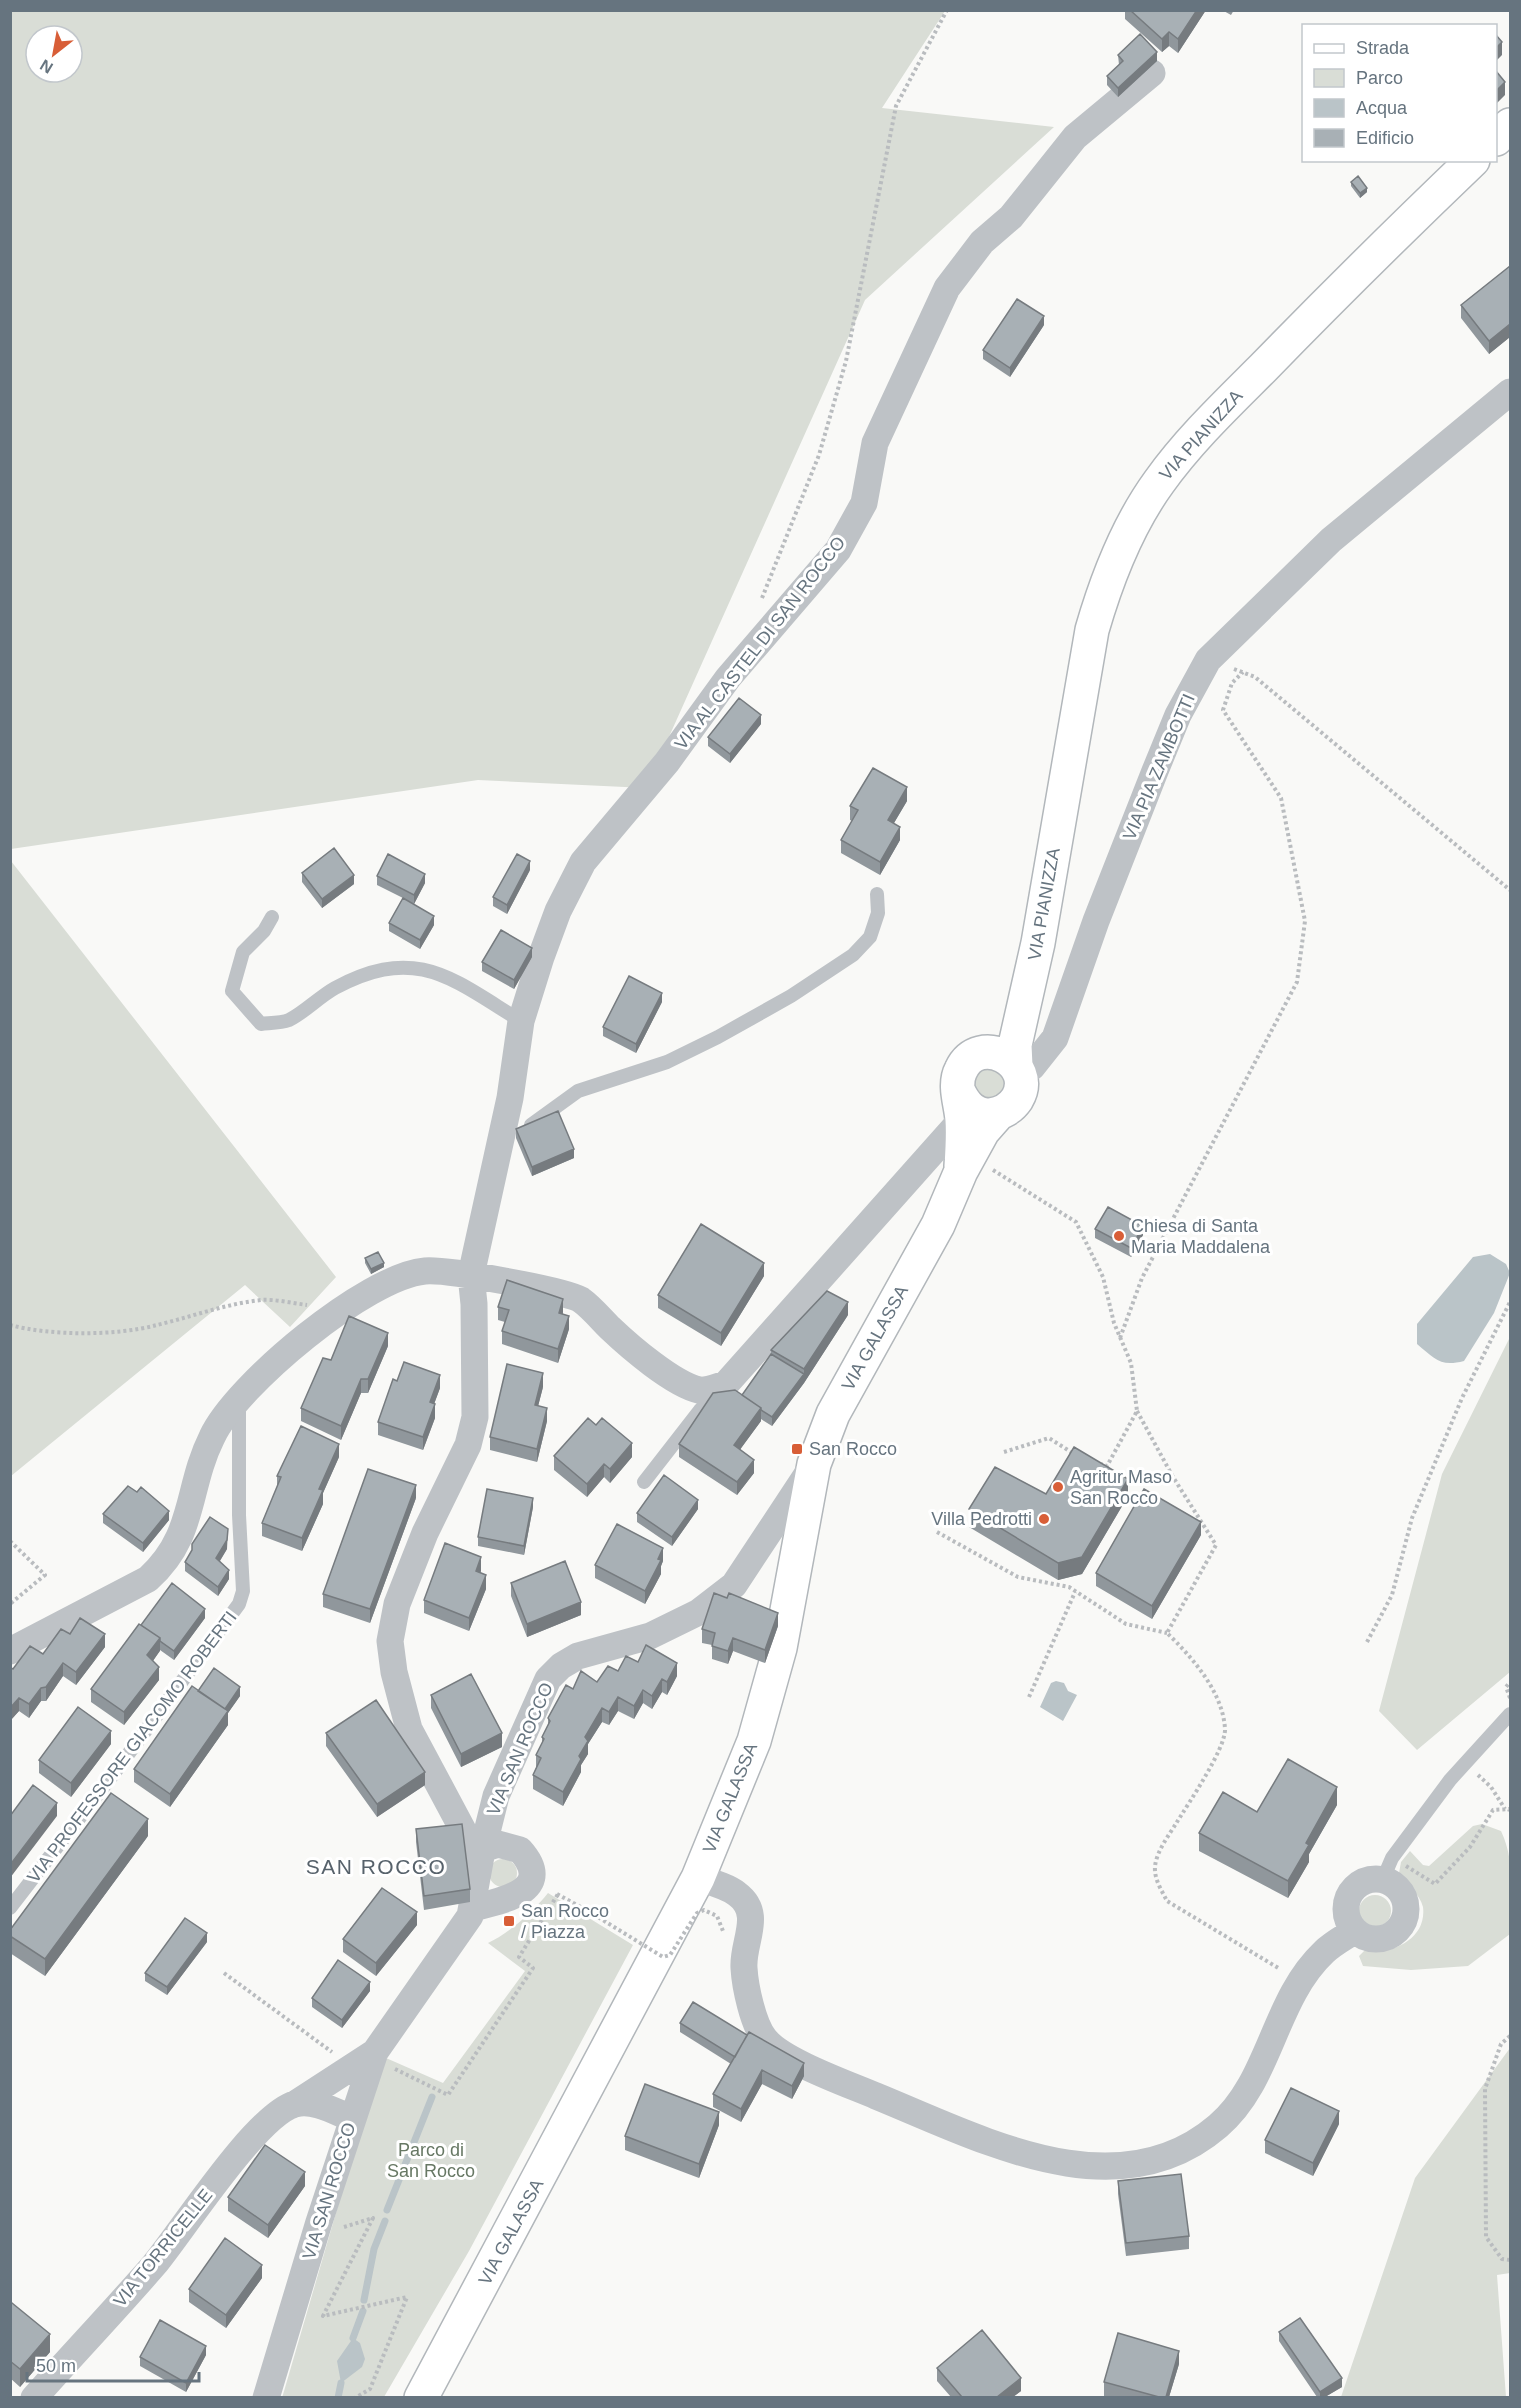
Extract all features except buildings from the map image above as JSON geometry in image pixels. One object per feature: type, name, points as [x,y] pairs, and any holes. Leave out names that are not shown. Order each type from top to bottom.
[{"type":"main road","points":[[1497,139],[1510,125]]},
{"type":"main road","name":"VIA PIANIZZA","points":[[998,1114],[1007,1110],[1019,1095],[1015,1045],[1038,943],[1092,630],[1103,591],[1132,525],[1158,483],[1184,449],[1360,267],[1471,162]]},
{"type":"main road","name":"VIA PIANIZZA","points":[[960,1106],[959,1072],[964,1063],[981,1052],[998,1036],[1024,1001]]},
{"type":"main road","points":[[981,1052],[1001,1053],[1018,1071]]},
{"type":"main road","points":[[960,1106],[980,1114],[998,1114]]},
{"type":"main road","name":"VIA GALASSA","points":[[960,1106],[963,1168]]},
{"type":"main road","name":"VIA GALASSA","points":[[421,2397],[698,1878],[754,1741],[780,1648],[814,1464],[833,1414],[938,1225],[963,1168],[983,1131],[998,1114]]},
{"type":"street","name":"VIA AL CASTEL DI SAN ROCCO","points":[[481,1853],[464,1832],[409,1729],[394,1672],[390,1641],[397,1604],[425,1533],[468,1445],[475,1417],[474,1304],[471,1275],[512,1134],[521,1021],[558,911],[583,862],[667,762],[728,678],[838,550],[864,503],[875,443],[947,288],[982,242],[1011,217],[1075,137],[1152,73]]},
{"type":"street","name":"VIA PIA ZAMBOTTI","points":[[1018,1071],[1032,1067],[1055,1038],[1088,943],[1162,752],[1178,715],[1208,660],[1331,540],[1510,392]]},
{"type":"street","points":[[10,1651],[148,1579],[161,1568],[179,1541],[188,1518],[198,1474],[213,1435],[239,1401],[340,1309],[382,1284],[426,1270],[471,1275],[580,1300],[619,1336],[681,1382],[701,1390],[726,1384],[918,1170],[960,1106]]},
{"type":"street","points":[[918,1170],[941,1172],[963,1168]]},
{"type":"street","name":"VIA SAN ROCCO","points":[[266,2397],[351,2118],[383,2059],[466,1926],[496,1796],[548,1679],[561,1666],[578,1656],[650,1636],[699,1611],[734,1585],[761,1539],[814,1464]]},
{"type":"street","name":"VIA SAN ROCCO","points":[[472,1908],[514,1898],[528,1886],[530,1878],[530,1864],[520,1850],[498,1844],[481,1853]]},
{"type":"street","points":[[1387,1869],[1405,1900],[1403,1921],[1389,1936],[1379,1939],[1369,1938],[1354,1931],[1346,1917],[1348,1897],[1362,1882],[1387,1869]]},
{"type":"street","points":[[698,1878],[737,1894],[747,1905],[752,1919],[744,1967],[755,2021],[763,2037],[774,2049],[938,2124],[996,2145],[1064,2163],[1115,2167],[1140,2164],[1173,2154],[1217,2127],[1237,2108],[1251,2086],[1288,2002],[1302,1981],[1323,1952],[1354,1931]]},
{"type":"street","name":"VIA TORRICELLE","points":[[34,2397],[153,2265],[242,2149],[280,2112],[352,2067],[383,2059]]},
{"type":"street","points":[[295,2104],[310,2102],[351,2118]]},
{"type":"lane","points":[[512,1134],[545,1118],[578,1091],[667,1062],[718,1037],[791,996],[853,955],[870,937],[878,913],[877,894]]},
{"type":"lane","points":[[272,917],[264,930],[243,952],[232,991],[261,1024],[288,1020],[335,989],[381,968],[434,970],[464,984],[521,1021]]},
{"type":"lane","points":[[644,1482],[699,1410],[726,1384]]},
{"type":"lane","name":"VIA PROFESSORE GIACOMO ROBERTI","points":[[10,1908],[125,1759],[239,1604],[243,1591],[239,1515],[239,1401]]},
{"type":"lane","points":[[1387,1869],[1460,1770],[1510,1714]]},
{"type":"path","points":[[758,607],[819,454],[846,361],[896,106],[947,10]]},
{"type":"path","points":[[1208,660],[1255,677],[1510,890]]},
{"type":"path","points":[[1120,1338],[1142,1278],[1297,982],[1305,921],[1281,798],[1223,710],[1232,683],[1243,672]]},
{"type":"path","points":[[963,1168],[1076,1222],[1103,1277],[1120,1338],[1131,1363],[1137,1411],[1173,1477],[1216,1545],[1167,1633]]},
{"type":"path","points":[[10,1325],[48,1333],[96,1332],[155,1326],[200,1313],[262,1300],[340,1309]]},
{"type":"path","points":[[1368,1642],[1392,1595],[1412,1518],[1462,1398],[1510,1302]]},
{"type":"path","points":[[1097,1463],[1107,1466],[1137,1411]]},
{"type":"path","points":[[1004,1452],[1048,1438],[1077,1456]]},
{"type":"path","points":[[937,1532],[1018,1577],[1069,1587],[1126,1624],[1167,1633],[1188,1654],[1217,1698],[1226,1731],[1214,1762],[1162,1847],[1155,1866],[1158,1882],[1167,1902],[1302,1981]]},
{"type":"path","points":[[10,1541],[45,1575],[10,1604]]},
{"type":"path","points":[[1029,1697],[1075,1592]]},
{"type":"path","points":[[1510,1683],[1506,1687],[1510,1700]]},
{"type":"path","points":[[1460,1770],[1479,1776],[1505,1809],[1510,1812]]},
{"type":"path","points":[[1387,1869],[1435,1884],[1470,1847],[1493,1810],[1505,1809]]},
{"type":"path","points":[[383,2059],[448,2095],[533,1968],[519,1957],[558,1894],[663,1957],[670,1955],[697,1913],[704,1910],[717,1916],[723,1931]]},
{"type":"path","points":[[224,1973],[352,2067]]},
{"type":"path","points":[[1510,2036],[1501,2044],[1485,2089],[1484,2159],[1486,2237],[1502,2259],[1510,2260]]},
{"type":"path","points":[[333,2230],[373,2218],[323,2316],[407,2297],[370,2389],[355,2397]]},
{"type":"green space","points":[[10,11],[945,11],[882,108],[1054,127],[865,300],[646,788],[478,780],[11,849]]},
{"type":"green space","points":[[11,861],[336,1277],[290,1327],[245,1285],[11,1476]]},
{"type":"green space","points":[[987,1064],[1007,1077],[1004,1095],[982,1101],[970,1082]]},
{"type":"green space","points":[[1510,1337],[1510,1672],[1417,1750],[1379,1711],[1442,1474]]},
{"type":"green space","points":[[1482,1824],[1501,1831],[1506,1843],[1512,1881],[1510,1934],[1468,1966],[1411,1970],[1363,1966],[1359,1956],[1365,1950],[1386,1950],[1396,1947],[1414,1936],[1419,1928],[1423,1918],[1423,1907],[1416,1893],[1399,1873],[1401,1862],[1410,1851],[1423,1865],[1429,1866],[1473,1826]]},
{"type":"green space","points":[[503,1859],[513,1863],[517,1873],[513,1883],[503,1887],[493,1883],[489,1873],[493,1863]]},
{"type":"green space","name":"Parco di San Rocco","points":[[548,1893],[633,1945],[469,2251],[384,2397],[282,2398],[361,2127],[386,2058],[443,2083],[525,1971],[488,1943],[520,1921]]},
{"type":"green space","points":[[1375,1895],[1387,1899],[1391,1911],[1387,1923],[1375,1927],[1363,1923],[1359,1911],[1363,1899]]},
{"type":"green space","points":[[1510,2048],[1510,2273],[1497,2275],[1506,2397],[1341,2397],[1415,2178]]},
{"type":"water","points":[[1490,1254],[1506,1264],[1510,1273],[1494,1313],[1464,1361],[1449,1363],[1438,1360],[1417,1344],[1417,1324],[1473,1257]]},
{"type":"water","points":[[1056,1681],[1064,1683],[1068,1691],[1077,1695],[1063,1721],[1040,1707],[1051,1683]]},
{"type":"water","points":[[353,2338],[360,2343],[365,2359],[362,2367],[341,2383],[337,2361]]},
{"type":"waterway","points":[[387,2210],[432,2097]]},
{"type":"waterway","points":[[364,2300],[374,2249],[385,2221]]},
{"type":"waterway","points":[[353,2338],[363,2311]]},
{"type":"waterway","points":[[338,2398],[341,2383]]},
{"type":"place","name":"Chiesa di Santa Maria Maddalena","points":[[1119,1236]]},
{"type":"place","name":"San Rocco","points":[[797,1449]]},
{"type":"place","name":"Agritur Maso San Rocco","points":[[1058,1487]]},
{"type":"place","name":"Villa Pedrotti","points":[[1044,1519]]},
{"type":"place","name":"San Rocco / Piazza","points":[[509,1921]]},
{"type":"district","name":"SAN ROCCO","points":[[376,1867]]}]
